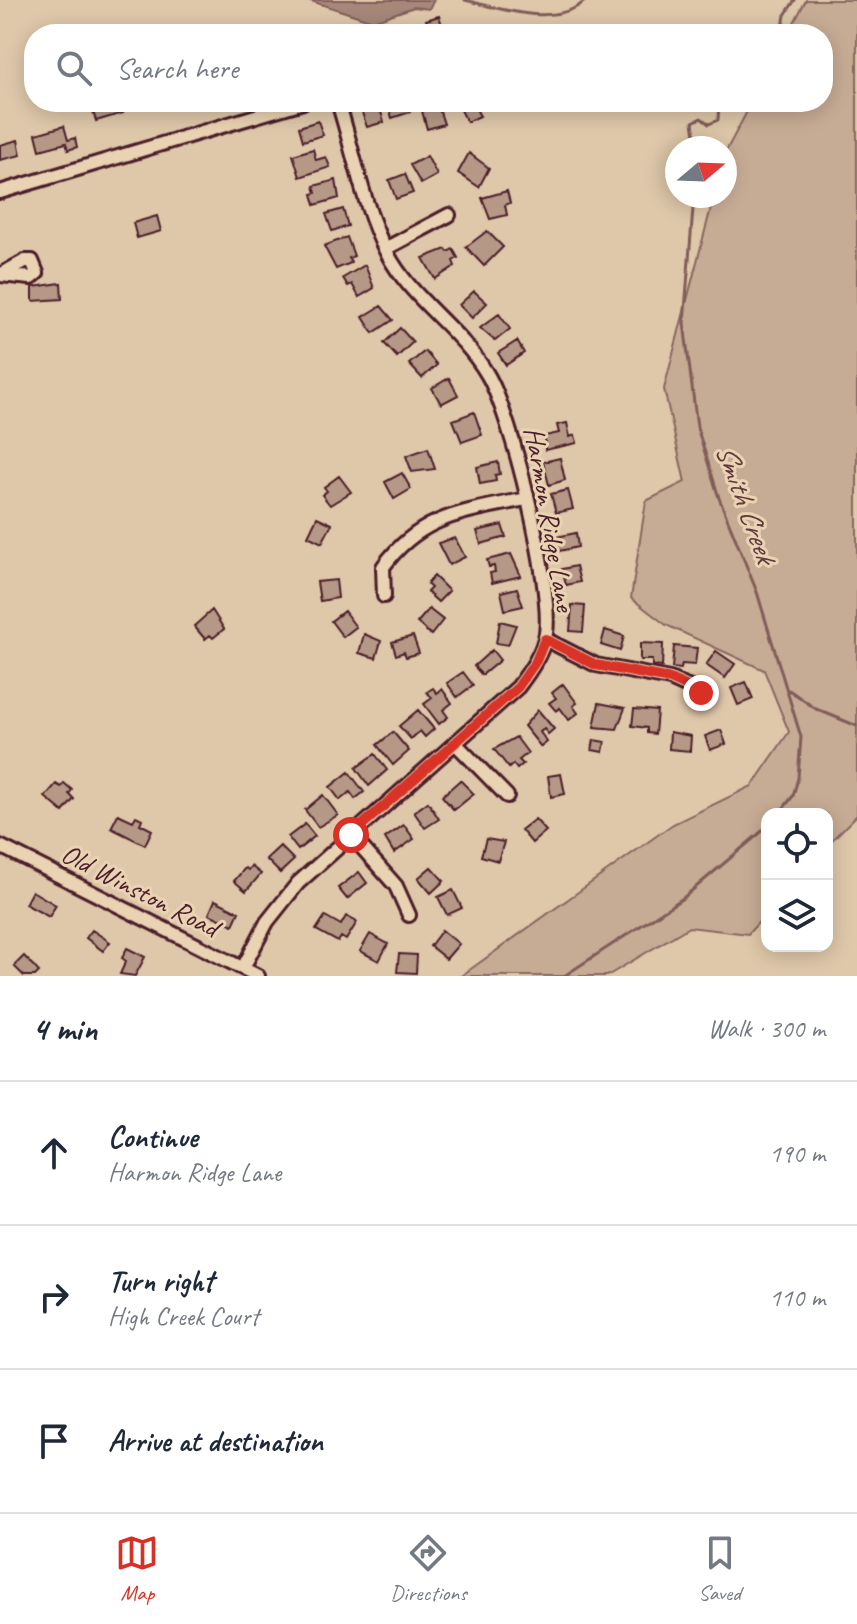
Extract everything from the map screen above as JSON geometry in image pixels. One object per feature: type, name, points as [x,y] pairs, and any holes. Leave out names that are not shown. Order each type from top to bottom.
[{"type":"street","points":[[0,192],[269,112]]},
{"type":"street","name":"Harmon Ridge Lane","points":[[243,968],[282,901],[351,835],[518,687],[536,661],[545,639],[546,597],[508,421],[486,372],[451,328],[419,300],[385,249],[341,112]]},
{"type":"street","points":[[385,249],[449,215]]},
{"type":"street","points":[[384,596],[383,567],[416,531],[450,515],[526,499]]},
{"type":"street","points":[[545,639],[596,665],[670,679],[701,693]]},
{"type":"street","points":[[455,743],[507,796]]},
{"type":"street","points":[[351,835],[396,886],[409,915]]},
{"type":"street","name":"Old Winston Road","points":[[0,846],[258,976]]},
{"type":"shaded area","points":[[308,0],[434,0],[429,9],[414,7],[373,21]]},
{"type":"shaded area","points":[[806,0],[857,0],[857,815],[833,839],[833,808],[761,808],[761,920],[748,934],[689,927],[607,976],[461,976],[673,824],[752,786],[789,732],[764,670],[666,625],[631,598],[646,501],[685,482],[664,389],[711,208],[737,208],[737,136],[734,136],[747,112],[833,112],[833,24],[793,24]]},
{"type":"building","points":[[439,16],[442,24],[427,24],[426,20]]},
{"type":"building","points":[[93,112],[123,113],[96,121]]},
{"type":"building","points":[[362,112],[381,112],[384,122],[367,127]]},
{"type":"building","points":[[390,112],[410,112],[392,118]]},
{"type":"building","points":[[422,112],[440,112],[444,124],[427,129]]},
{"type":"building","points":[[462,112],[478,112],[480,116],[467,122]]},
{"type":"building","points":[[318,121],[323,135],[303,141],[299,127]]},
{"type":"building","points":[[64,126],[68,140],[75,138],[77,147],[68,150],[66,143],[40,150],[36,134]]},
{"type":"building","points":[[18,140],[21,155],[0,160],[0,145]]},
{"type":"building","points":[[313,149],[316,160],[326,157],[330,167],[300,177],[293,155]]},
{"type":"building","points":[[469,153],[489,168],[479,187],[458,173]]},
{"type":"building","points":[[427,156],[437,175],[421,184],[410,165]]},
{"type":"building","points":[[405,174],[413,193],[396,199],[389,180]]},
{"type":"building","points":[[336,180],[339,198],[315,205],[312,194],[316,193],[314,186]]},
{"type":"building","points":[[507,191],[510,203],[505,205],[507,215],[490,219],[482,198]]},
{"type":"building","points":[[343,209],[348,226],[332,231],[326,214]]},
{"type":"building","points":[[157,216],[161,231],[137,238],[133,223]]},
{"type":"building","points":[[487,231],[503,247],[484,266],[466,247]]},
{"type":"building","points":[[347,237],[354,256],[349,258],[351,263],[336,269],[324,246]]},
{"type":"building","points":[[446,249],[448,252],[453,249],[458,258],[453,261],[455,266],[435,279],[423,258]]},
{"type":"building","points":[[365,265],[374,288],[359,297],[352,284],[348,286],[343,278]]},
{"type":"building","points":[[61,283],[62,299],[33,301],[33,287]]},
{"type":"building","points":[[474,291],[487,303],[472,318],[459,305]]},
{"type":"building","points":[[381,306],[393,320],[373,333],[363,317]]},
{"type":"building","points":[[499,314],[510,329],[495,341],[480,328]]},
{"type":"building","points":[[400,328],[413,342],[397,357],[384,343]]},
{"type":"building","points":[[517,341],[524,353],[506,365],[498,353]]},
{"type":"building","points":[[425,351],[437,365],[422,378],[409,364]]},
{"type":"building","points":[[449,378],[458,395],[441,404],[432,388]]},
{"type":"building","points":[[474,412],[482,435],[462,442],[453,420]]},
{"type":"building","points":[[567,423],[570,437],[575,435],[577,443],[545,450],[545,436],[559,433],[557,425]]},
{"type":"building","points":[[428,448],[435,469],[412,472],[406,456]]},
{"type":"building","points":[[560,458],[565,480],[549,485],[543,462]]},
{"type":"building","points":[[498,462],[500,474],[495,475],[496,481],[480,484],[477,467]]},
{"type":"building","points":[[402,473],[411,489],[394,499],[385,482]]},
{"type":"building","points":[[339,476],[351,492],[330,505],[322,495],[327,491],[324,487]]},
{"type":"building","points":[[568,490],[573,509],[556,513],[551,494]]},
{"type":"building","points":[[317,517],[332,524],[322,543],[308,536]]},
{"type":"building","points":[[502,525],[506,537],[481,544],[477,531]]},
{"type":"building","points":[[576,533],[578,547],[559,551],[556,537]]},
{"type":"building","points":[[455,538],[465,557],[449,565],[438,543]]},
{"type":"building","points":[[511,554],[521,576],[492,583],[490,573],[495,572],[494,566],[489,567],[487,560]]},
{"type":"building","points":[[576,566],[580,582],[566,585],[562,569]]},
{"type":"building","points":[[434,576],[449,591],[438,602],[427,592],[431,588],[427,584]]},
{"type":"building","points":[[336,580],[338,598],[320,601],[317,582]]},
{"type":"building","points":[[517,588],[523,606],[505,610],[501,592]]},
{"type":"building","points":[[572,605],[585,606],[583,632],[570,631]]},
{"type":"building","points":[[429,609],[443,620],[431,635],[417,623]]},
{"type":"building","points":[[212,610],[224,629],[213,638],[210,635],[205,639],[194,626]]},
{"type":"building","points":[[344,611],[356,627],[343,637],[331,621]]},
{"type":"building","points":[[500,621],[516,625],[508,645],[496,643]]},
{"type":"building","points":[[605,630],[624,636],[620,651],[601,645]]},
{"type":"building","points":[[364,634],[381,641],[376,658],[359,653]]},
{"type":"building","points":[[413,636],[419,653],[406,657],[404,652],[396,655],[392,642]]},
{"type":"building","points":[[640,643],[663,644],[662,667],[652,666],[652,660],[640,660]]},
{"type":"building","points":[[674,646],[697,648],[695,665],[682,664],[681,669],[672,668]]},
{"type":"building","points":[[492,650],[500,660],[482,675],[474,666]]},
{"type":"building","points":[[716,651],[735,664],[725,678],[706,665]]},
{"type":"building","points":[[463,672],[473,685],[457,697],[447,683]]},
{"type":"building","points":[[746,682],[753,699],[738,705],[731,688]]},
{"type":"building","points":[[563,684],[577,703],[573,706],[578,713],[569,720],[560,708],[556,711],[549,703],[556,698],[552,693]]},
{"type":"building","points":[[433,688],[437,693],[442,689],[452,703],[443,710],[448,717],[439,724],[424,704],[432,698],[427,692]]},
{"type":"building","points":[[599,703],[625,708],[617,729],[594,727]]},
{"type":"building","points":[[634,709],[657,711],[655,734],[647,733],[647,728],[632,726]]},
{"type":"building","points":[[418,710],[434,729],[425,737],[420,731],[411,739],[399,726]]},
{"type":"building","points":[[538,710],[554,729],[548,734],[544,729],[540,732],[547,742],[541,747],[524,726]]},
{"type":"building","points":[[721,730],[726,744],[710,750],[705,736]]},
{"type":"building","points":[[393,732],[409,751],[393,765],[377,745]]},
{"type":"building","points":[[670,732],[691,736],[690,751],[669,749]]},
{"type":"building","points":[[516,737],[528,753],[519,760],[523,764],[517,769],[513,764],[509,768],[494,749]]},
{"type":"building","points":[[594,740],[605,742],[603,752],[592,750]]},
{"type":"building","points":[[375,754],[387,770],[369,786],[356,768]]},
{"type":"building","points":[[349,772],[364,792],[355,799],[350,792],[340,800],[330,787]]},
{"type":"building","points":[[561,774],[565,794],[551,797],[548,776]]},
{"type":"building","points":[[460,780],[474,794],[454,810],[442,796]]},
{"type":"building","points":[[64,783],[72,790],[69,794],[74,799],[63,812],[45,797],[56,784],[61,787]]},
{"type":"building","points":[[323,795],[338,815],[318,827],[305,810]]},
{"type":"building","points":[[428,802],[439,819],[425,828],[414,812]]},
{"type":"building","points":[[118,814],[133,821],[136,816],[142,819],[140,824],[152,830],[145,845],[111,828]]},
{"type":"building","points":[[535,819],[546,831],[532,843],[521,830]]},
{"type":"building","points":[[305,824],[315,836],[298,850],[288,837]]},
{"type":"building","points":[[404,825],[414,839],[394,853],[385,838]]},
{"type":"building","points":[[486,839],[504,842],[498,861],[481,856]]},
{"type":"building","points":[[280,846],[294,860],[280,873],[266,859]]},
{"type":"building","points":[[251,866],[261,874],[246,891],[234,881],[245,868],[248,870]]},
{"type":"building","points":[[431,867],[444,881],[431,893],[418,878]]},
{"type":"building","points":[[359,872],[367,883],[347,899],[338,888]]},
{"type":"building","points":[[453,890],[462,908],[447,915],[438,897]]},
{"type":"building","points":[[32,891],[56,905],[49,917],[25,904]]},
{"type":"building","points":[[215,900],[239,912],[233,925],[209,914]]},
{"type":"building","points":[[325,916],[341,925],[346,916],[357,922],[346,940],[341,937],[338,942],[316,930]]},
{"type":"building","points":[[92,930],[110,942],[103,951],[86,938]]},
{"type":"building","points":[[442,930],[459,944],[446,959],[430,946]]},
{"type":"building","points":[[370,934],[388,944],[379,961],[360,951]]},
{"type":"building","points":[[127,948],[145,957],[135,976],[120,974],[126,961],[122,958]]},
{"type":"building","points":[[399,954],[417,955],[416,973],[397,972]]},
{"type":"building","points":[[24,956],[39,972],[35,976],[24,976],[14,966]]},
{"type":"waterway","points":[[465,0],[544,15],[560,13],[586,0]]},
{"type":"waterway","name":"Smith Creek","points":[[784,24],[785,15],[795,0]]},
{"type":"waterway","name":"Smith Creek","points":[[696,136],[693,122],[701,118],[709,124],[718,120],[718,112]]},
{"type":"waterway","name":"Smith Creek","points":[[693,208],[684,323],[697,427],[719,498],[757,592],[801,737],[798,778],[793,796],[784,808]]},
{"type":"waterway","points":[[789,690],[816,709],[857,726]]},
{"type":"waterway","name":"Smith Creek","points":[[564,976],[683,898],[761,832]]},
{"type":"route","points":[[351,835],[518,687],[529,674],[545,639],[596,665],[670,679],[701,693]]}]
